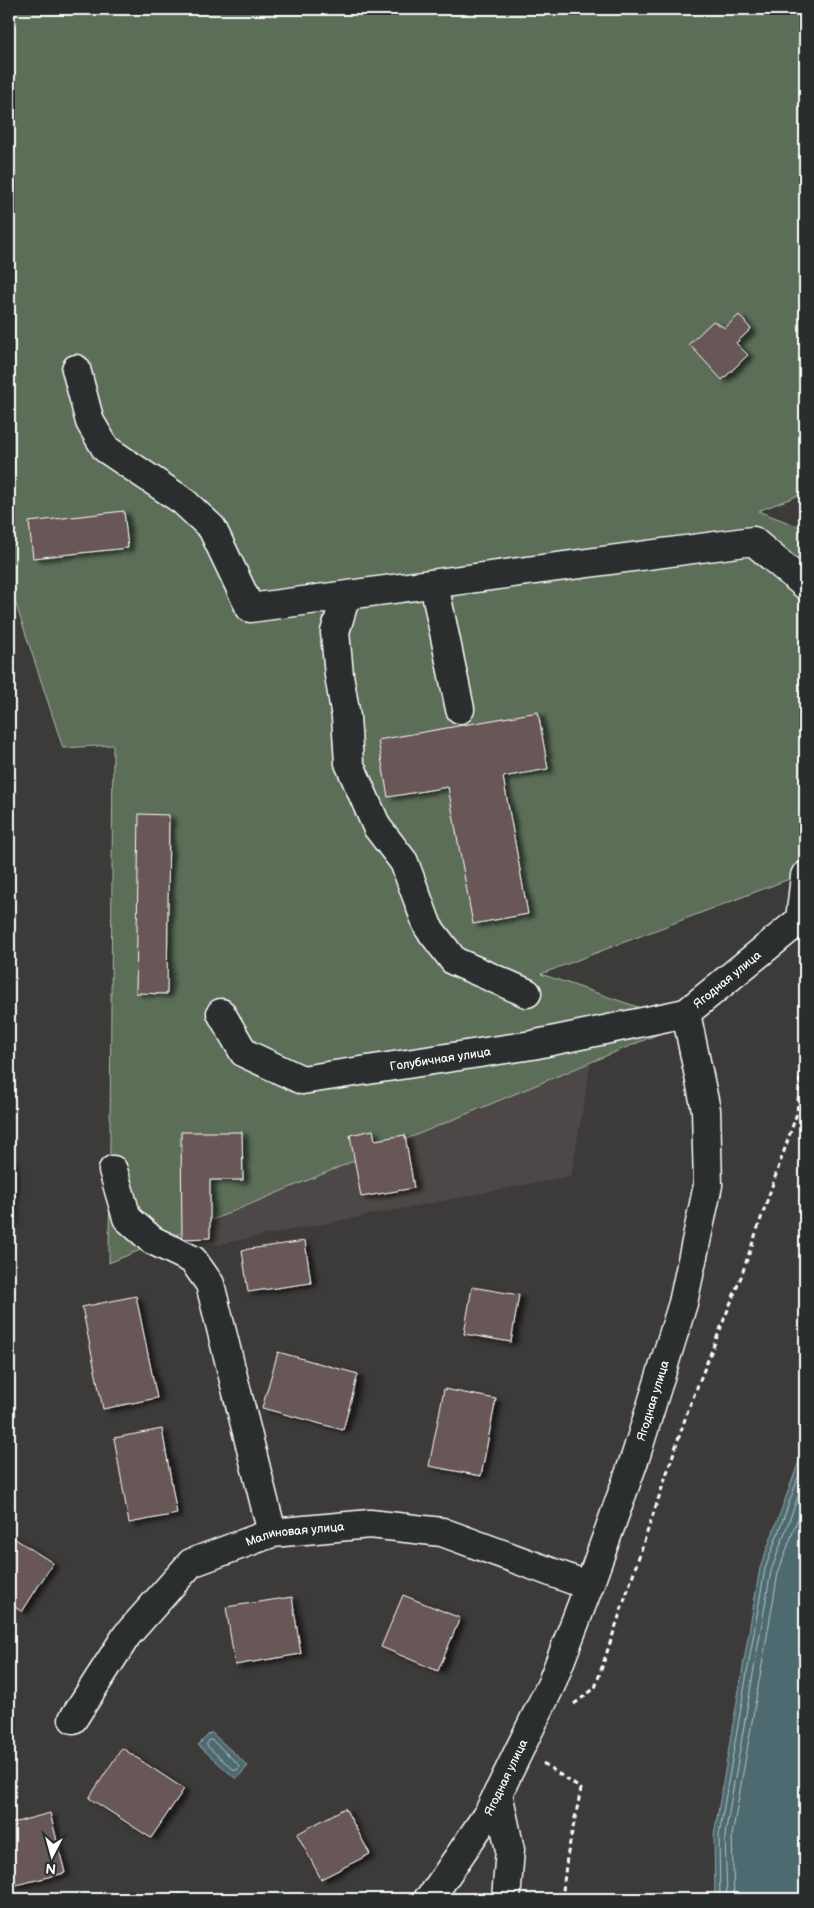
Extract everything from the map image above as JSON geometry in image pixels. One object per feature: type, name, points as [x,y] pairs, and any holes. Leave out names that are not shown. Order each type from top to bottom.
[{"type":"street","points":[[76,369],[90,422],[106,449],[183,501],[212,528],[250,608],[753,541],[805,585]]},
{"type":"street","points":[[434,584],[460,709]]},
{"type":"street","points":[[346,596],[335,632],[339,675],[346,717],[348,763],[377,827],[404,862],[428,927],[454,961],[527,993]]},
{"type":"street","points":[[802,919],[805,876]]},
{"type":"street","name":"Ягодная улица","points":[[428,1899],[432,1896],[489,1812],[551,1684],[589,1586],[636,1455],[683,1303],[708,1185],[706,1110],[686,1013],[802,919]]},
{"type":"street","name":"Голубичная улица","points":[[221,1013],[244,1053],[302,1080],[532,1045],[686,1013]]},
{"type":"street","points":[[113,1170],[127,1218],[152,1240],[192,1260],[210,1284],[272,1532]]},
{"type":"street","name":"Малиновая улица","points":[[72,1719],[127,1635],[191,1563],[272,1532],[370,1524],[442,1532],[589,1586]]},
{"type":"street","points":[[498,1793],[510,1850],[506,1899]]},
{"type":"path","points":[[572,1706],[594,1688],[688,1410],[741,1277],[797,1113],[804,1028],[802,919]]},
{"type":"path","points":[[521,1747],[581,1789],[567,1857],[562,1899]]},
{"type":"shaded area","points":[[591,1062],[571,1176],[215,1245],[165,1237]]},
{"type":"green space","points":[[9,9],[805,9],[805,493],[758,511],[805,529],[805,873],[541,974],[685,1023],[109,1263],[113,745],[63,748],[9,583]]},
{"type":"water","points":[[805,1445],[805,1899],[715,1899],[714,1835],[760,1568]]},
{"type":"water","points":[[211,1732],[248,1766],[236,1779],[198,1745]]},
{"type":"building","points":[[739,315],[751,329],[736,343],[748,355],[722,380],[689,344],[713,321],[725,328]]},
{"type":"building","points":[[124,511],[128,548],[33,558],[29,522]]},
{"type":"building","points":[[538,712],[548,769],[503,777],[528,914],[473,924],[448,787],[388,797],[378,740]]},
{"type":"building","points":[[139,814],[169,815],[167,994],[136,993]]},
{"type":"building","points":[[373,1130],[375,1140],[405,1135],[414,1188],[361,1197],[350,1135]]},
{"type":"building","points":[[181,1132],[242,1132],[243,1180],[210,1180],[210,1238],[182,1239]]},
{"type":"building","points":[[9,1160],[12,1160],[12,1221],[9,1221]]},
{"type":"building","points":[[305,1241],[311,1283],[248,1292],[242,1250]]},
{"type":"building","points":[[472,1287],[519,1295],[511,1342],[464,1334]]},
{"type":"building","points":[[136,1296],[157,1398],[103,1409],[82,1307]]},
{"type":"building","points":[[278,1352],[358,1374],[343,1430],[262,1408]]},
{"type":"building","points":[[444,1389],[496,1399],[481,1476],[429,1466]]},
{"type":"building","points":[[162,1429],[177,1514],[129,1523],[114,1438]]},
{"type":"building","points":[[9,1535],[53,1563],[22,1612],[9,1603]]},
{"type":"building","points":[[403,1595],[460,1618],[438,1671],[381,1647]]},
{"type":"building","points":[[292,1597],[301,1654],[235,1665],[226,1607]]},
{"type":"building","points":[[122,1748],[184,1789],[151,1838],[89,1798]]},
{"type":"building","points":[[345,1808],[370,1854],[321,1879],[297,1834]]},
{"type":"building","points":[[50,1813],[65,1873],[12,1886],[9,1875],[9,1824]]},
{"type":"building","points":[[181,1893],[184,1899],[169,1899]]}]
